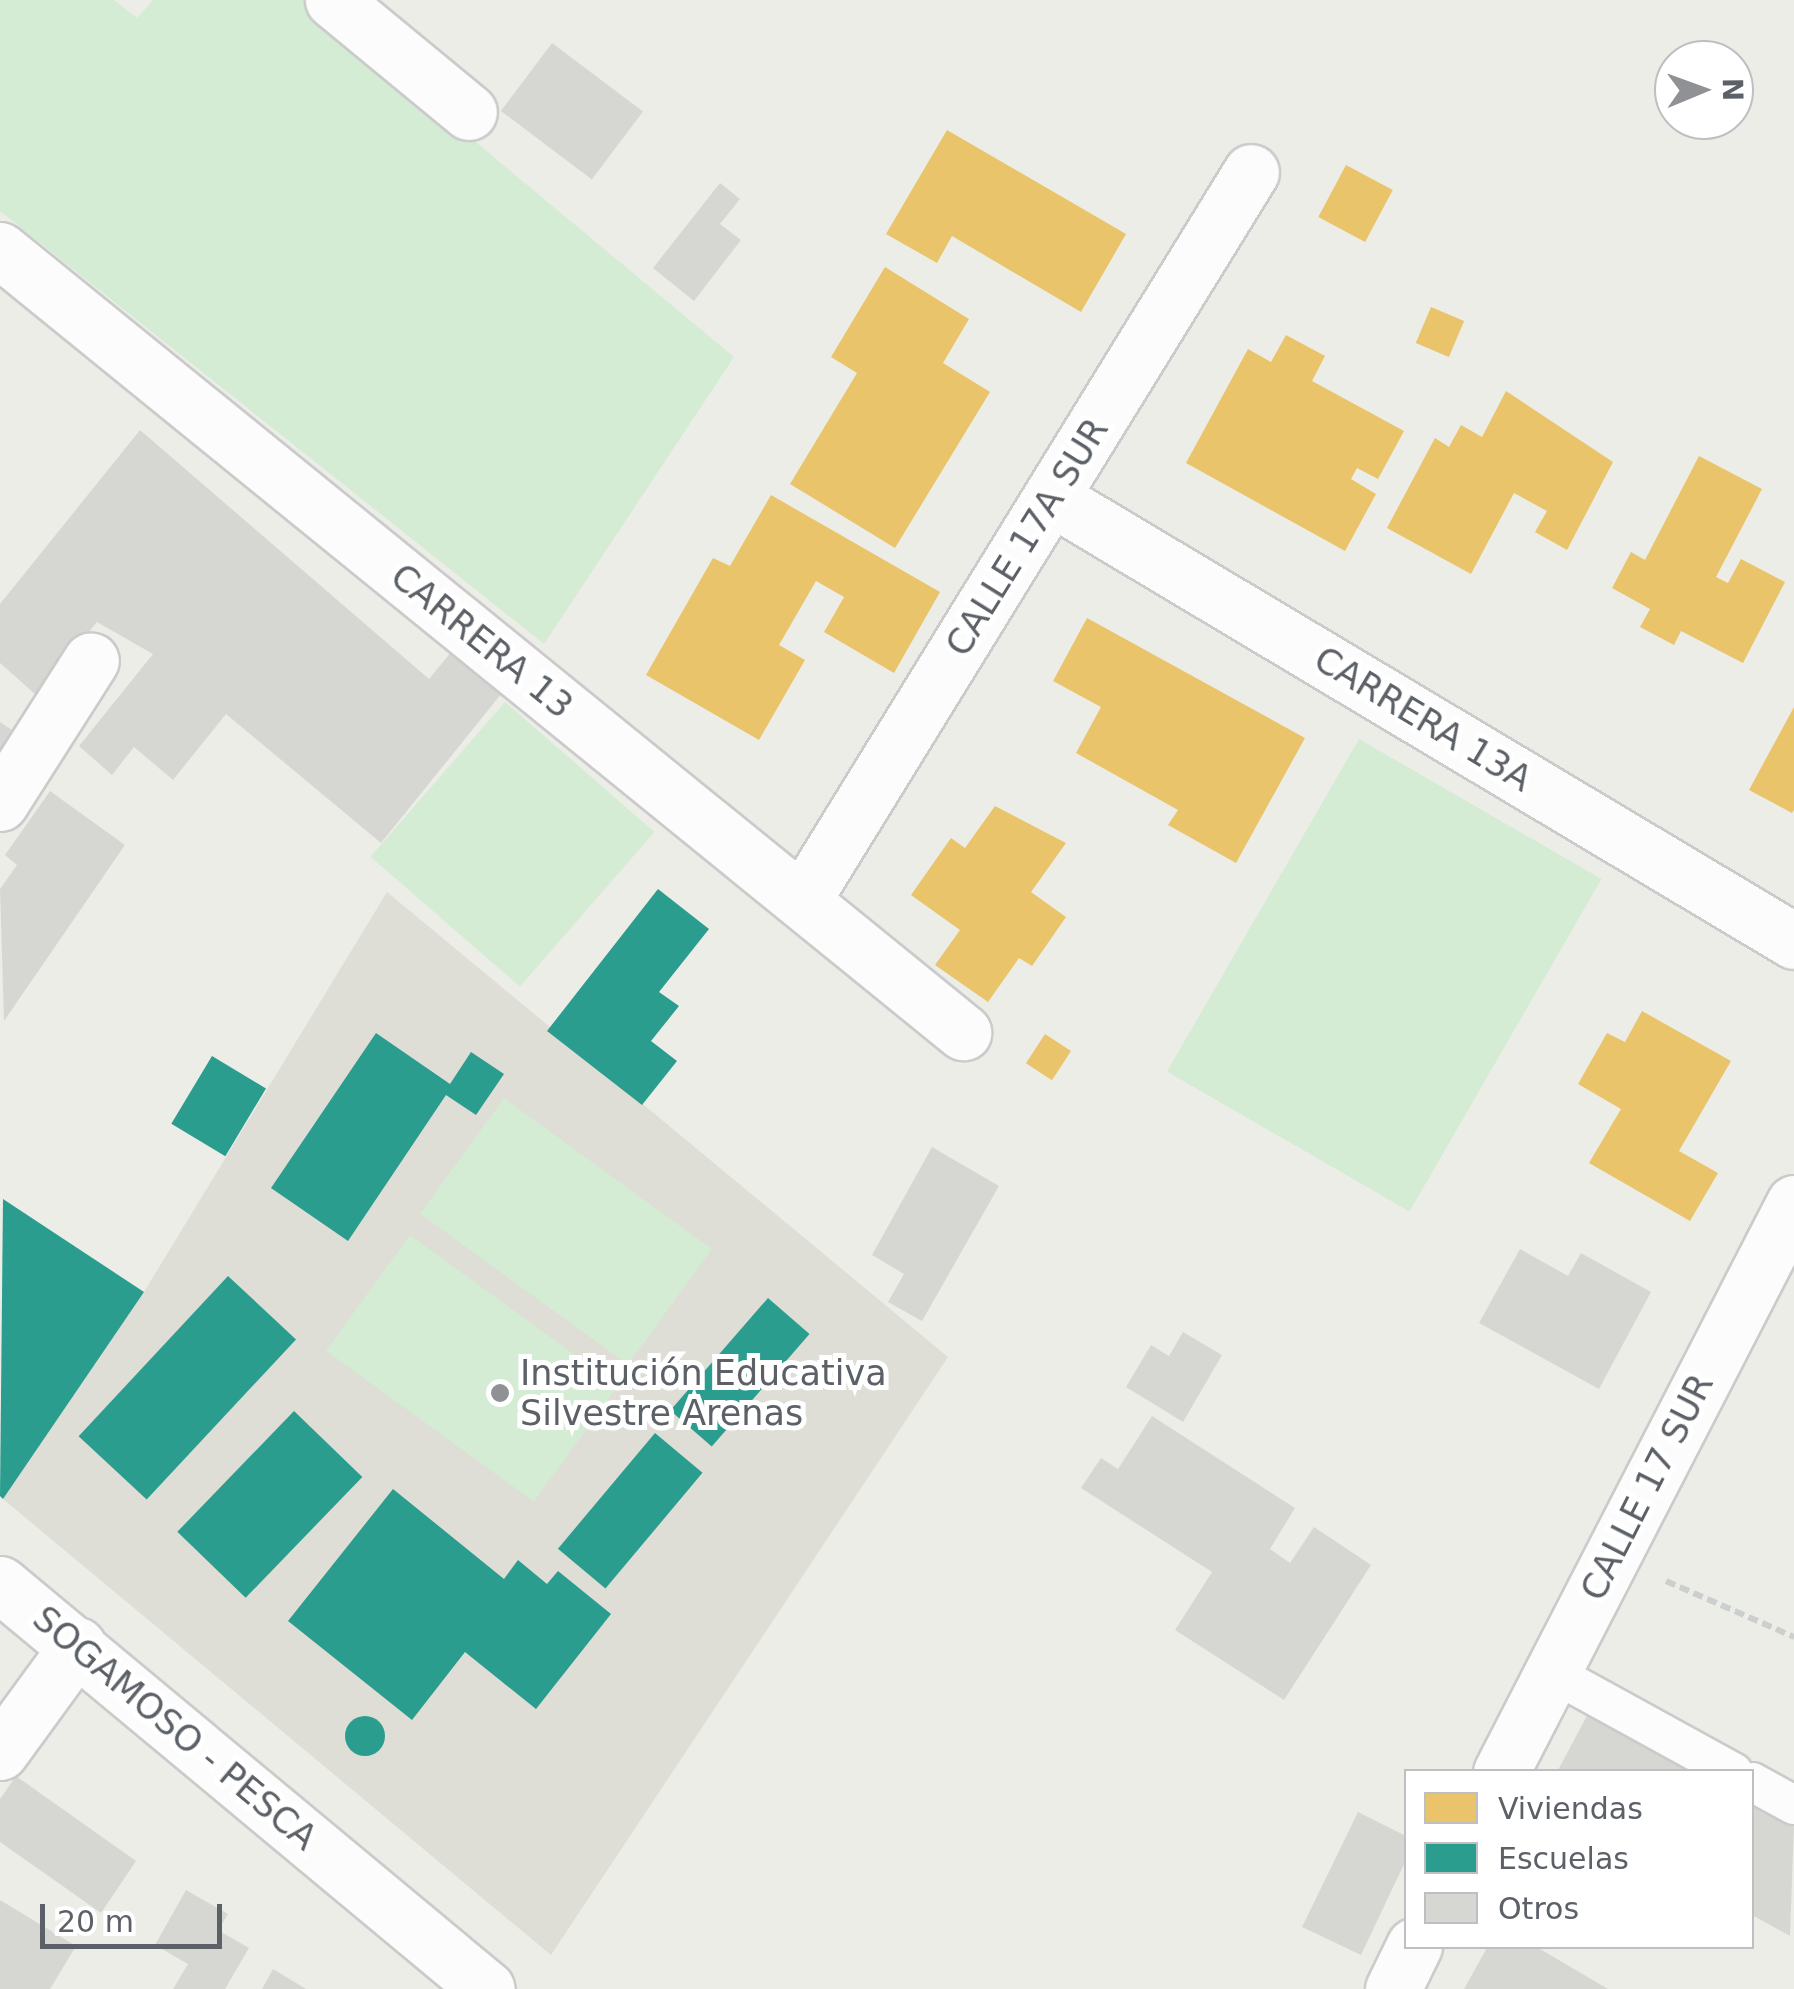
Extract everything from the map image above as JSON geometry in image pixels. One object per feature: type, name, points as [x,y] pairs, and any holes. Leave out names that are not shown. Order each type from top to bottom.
[{"type":"street","points":[[333,0],[469,112]]},
{"type":"street","name":"CALLE 17A SUR","points":[[802,901],[1250,172]]},
{"type":"street","name":"CARRERA 13","points":[[0,250],[963,1032]]},
{"type":"street","name":"CARRERA 13A","points":[[1052,498],[1794,940]]},
{"type":"street","points":[[0,803],[91,660]]},
{"type":"street","name":"CALLE 17 SUR","points":[[1502,1769],[1794,1203]]},
{"type":"street","name":"SOGAMOSO - PESCA","points":[[0,1584],[487,1989]]},
{"type":"street","points":[[0,1752],[78,1645]]},
{"type":"street","points":[[1392,1989],[1412,1949]]},
{"type":"lane","points":[[1551,1672],[1727,1769]]},
{"type":"lane","points":[[1754,1783],[1794,1805]]},
{"type":"path","points":[[1610,1556],[1794,1637]]},
{"type":"shaded area","name":"Institución Educativa Silvestre Arenas","points":[[387,892],[948,1357],[551,1955],[3,1499],[144,1292]]},
{"type":"green space","points":[[0,0],[114,0],[137,18],[153,0],[305,0],[734,357],[544,644],[0,211]]},
{"type":"green space","points":[[505,702],[654,832],[520,987],[371,857]]},
{"type":"green space","points":[[1359,739],[1601,879],[1409,1212],[1167,1072]]},
{"type":"green space","points":[[504,1098],[712,1249],[628,1365],[420,1214]]},
{"type":"green space","points":[[410,1235],[618,1386],[534,1502],[326,1351]]},
{"type":"building: Viviendas","points":[[947,130],[1126,234],[1081,312],[952,236],[937,263],[886,234]]},
{"type":"building: Viviendas","points":[[1346,165],[1393,190],[1365,242],[1318,217]]},
{"type":"building: Viviendas","points":[[885,267],[969,319],[943,363],[990,392],[895,548],[790,484],[857,373],[831,357]]},
{"type":"building: Viviendas","points":[[1431,307],[1464,321],[1449,357],[1416,343]]},
{"type":"building: Viviendas","points":[[1286,335],[1325,356],[1312,381],[1404,431],[1378,479],[1357,468],[1351,479],[1376,494],[1345,551],[1186,463],[1248,349],[1271,362]]},
{"type":"building: Viviendas","points":[[1506,391],[1613,462],[1567,550],[1535,532],[1547,511],[1514,493],[1471,574],[1387,528],[1435,438],[1449,447],[1461,425],[1482,437]]},
{"type":"building: Viviendas","points":[[1699,456],[1762,489],[1716,577],[1728,583],[1741,559],[1785,582],[1743,663],[1681,631],[1674,645],[1640,627],[1650,609],[1612,588],[1631,552],[1645,560]]},
{"type":"building: Viviendas","points":[[771,495],[940,592],[894,673],[824,632],[844,597],[816,581],[779,645],[805,660],[759,740],[646,675],[713,558],[730,566]]},
{"type":"building: Viviendas","points":[[1087,618],[1305,738],[1236,863],[1168,825],[1178,810],[1076,753],[1101,707],[1053,681]]},
{"type":"building: Viviendas","points":[[1794,707],[1794,810],[1792,813],[1749,790]]},
{"type":"building: Viviendas","points":[[995,806],[1066,843],[1031,892],[1066,917],[1032,966],[1019,958],[988,1002],[935,965],[960,930],[911,895],[951,838],[965,848]]},
{"type":"building: Viviendas","points":[[1642,1011],[1731,1061],[1679,1151],[1718,1173],[1690,1221],[1589,1163],[1621,1109],[1578,1084],[1607,1033],[1625,1042]]},
{"type":"building: Viviendas","points":[[1045,1034],[1071,1051],[1052,1080],[1026,1063]]},
{"type":"building: Escuelas","points":[[658,889],[709,929],[659,992],[679,1006],[651,1041],[677,1061],[642,1105],[547,1031]]},
{"type":"building: Escuelas","points":[[376,1033],[450,1084],[471,1052],[504,1074],[476,1115],[446,1095],[348,1241],[271,1188]]},
{"type":"building: Escuelas","points":[[212,1056],[266,1088],[225,1156],[171,1124]]},
{"type":"building: Escuelas","points":[[3,1199],[144,1292],[3,1499],[0,1496]]},
{"type":"building: Escuelas","points":[[228,1276],[296,1339],[147,1500],[79,1436]]},
{"type":"building: Escuelas","points":[[768,1298],[810,1334],[712,1447],[670,1410]]},
{"type":"building: Escuelas","points":[[294,1411],[362,1477],[246,1598],[177,1532]]},
{"type":"building: Escuelas","points":[[655,1433],[702,1473],[605,1589],[558,1549]]},
{"type":"building: Escuelas","points":[[393,1489],[504,1579],[518,1560],[547,1584],[558,1571],[611,1614],[536,1709],[465,1652],[412,1720],[288,1621]]},
{"type":"building: Escuelas","points":[[365,1716],[379,1722],[385,1736],[379,1750],[365,1756],[351,1750],[345,1736],[351,1722]]},
{"type":"building: Otros","points":[[552,43],[643,112],[592,179],[501,111]]},
{"type":"building: Otros","points":[[720,183],[740,199],[720,224],[741,240],[694,301],[653,268]]},
{"type":"building: Otros","points":[[140,430],[429,679],[452,651],[502,693],[381,843],[226,714],[173,780],[134,747],[112,775],[79,746],[153,654],[97,622],[36,695],[0,663],[0,604]]},
{"type":"building: Otros","points":[[0,722],[18,734],[0,761]]},
{"type":"building: Otros","points":[[50,791],[125,845],[4,1021],[0,889],[17,865],[5,855]]},
{"type":"building: Otros","points":[[932,1147],[999,1186],[922,1321],[888,1302],[904,1274],[872,1255]]},
{"type":"building: Otros","points":[[1520,1249],[1568,1276],[1581,1253],[1651,1292],[1599,1389],[1479,1323]]},
{"type":"building: Otros","points":[[1183,1332],[1222,1355],[1183,1422],[1126,1387],[1151,1345],[1169,1356]]},
{"type":"building: Otros","points":[[1152,1416],[1295,1508],[1270,1549],[1290,1563],[1314,1527],[1371,1565],[1284,1700],[1175,1630],[1212,1572],[1081,1488],[1101,1458],[1118,1469]]},
{"type":"building: Otros","points":[[1589,1712],[1693,1769],[1559,1769]]},
{"type":"building: Otros","points":[[16,1776],[136,1861],[101,1913],[0,1842],[0,1799]]},
{"type":"building: Otros","points":[[1754,1801],[1794,1823],[1790,1936],[1754,1916]]},
{"type":"building: Otros","points":[[1358,1812],[1404,1835],[1404,1864],[1361,1955],[1302,1927]]},
{"type":"building: Otros","points":[[186,1890],[228,1914],[218,1930],[249,1948],[225,1989],[173,1989],[188,1964],[155,1945]]},
{"type":"building: Otros","points":[[0,1900],[76,1946],[50,1989],[0,1989]]},
{"type":"building: Otros","points":[[1486,1949],[1540,1949],[1608,1989],[1464,1989]]},
{"type":"building: Otros","points":[[273,1969],[306,1989],[262,1989]]},
{"type":"place","name":"Institución Educativa Silvestre Arenas","points":[[500,1393]]}]
